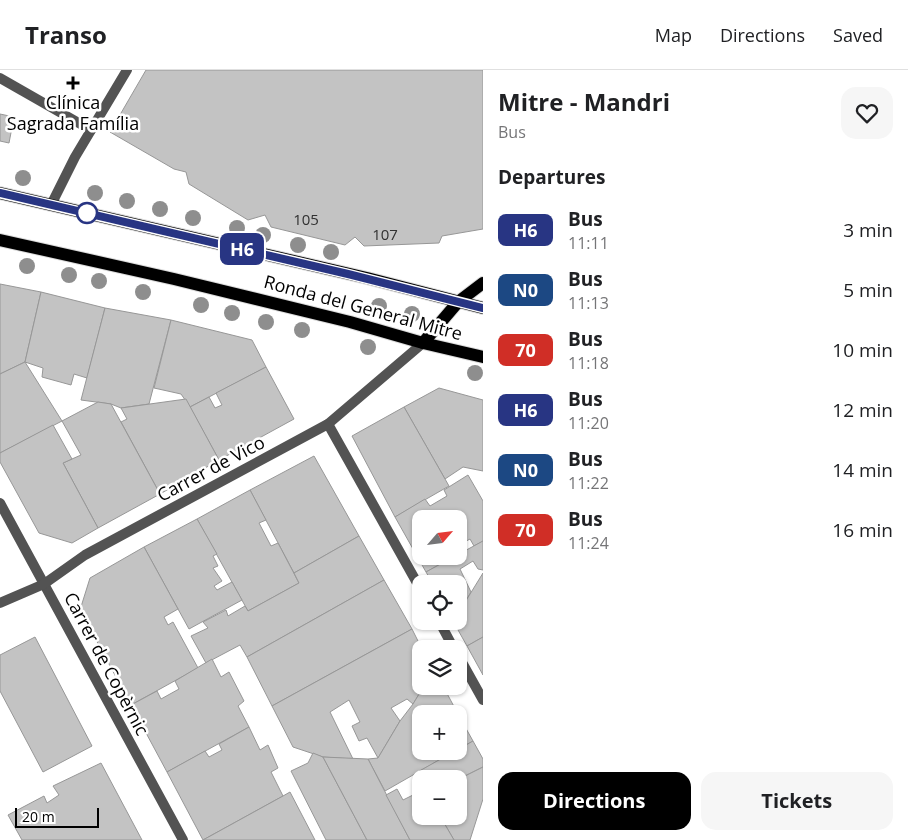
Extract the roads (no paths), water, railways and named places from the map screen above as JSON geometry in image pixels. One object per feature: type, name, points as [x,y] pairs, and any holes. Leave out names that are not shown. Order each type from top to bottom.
[{"type":"main road","name":"Ronda del General Mitre","points":[[0,192],[348,274],[483,308]]},
{"type":"main road","name":"Ronda del General Mitre","points":[[0,240],[174,279],[483,357]]},
{"type":"main road","points":[[423,343],[458,302],[483,283]]},
{"type":"street","points":[[51,205],[91,130],[127,70]]},
{"type":"street","points":[[0,78],[91,130]]},
{"type":"street","name":"Carrer de Vico","points":[[0,603],[44,584],[86,555],[328,424],[423,343]]},
{"type":"street","points":[[328,424],[413,575]]},
{"type":"street","name":"Carrer de Copèrnic","points":[[0,503],[183,840]]},
{"type":"street","points":[[467,671],[483,700]]},
{"type":"place","name":"Clínica Sagrada Família","points":[[73,83]]}]
